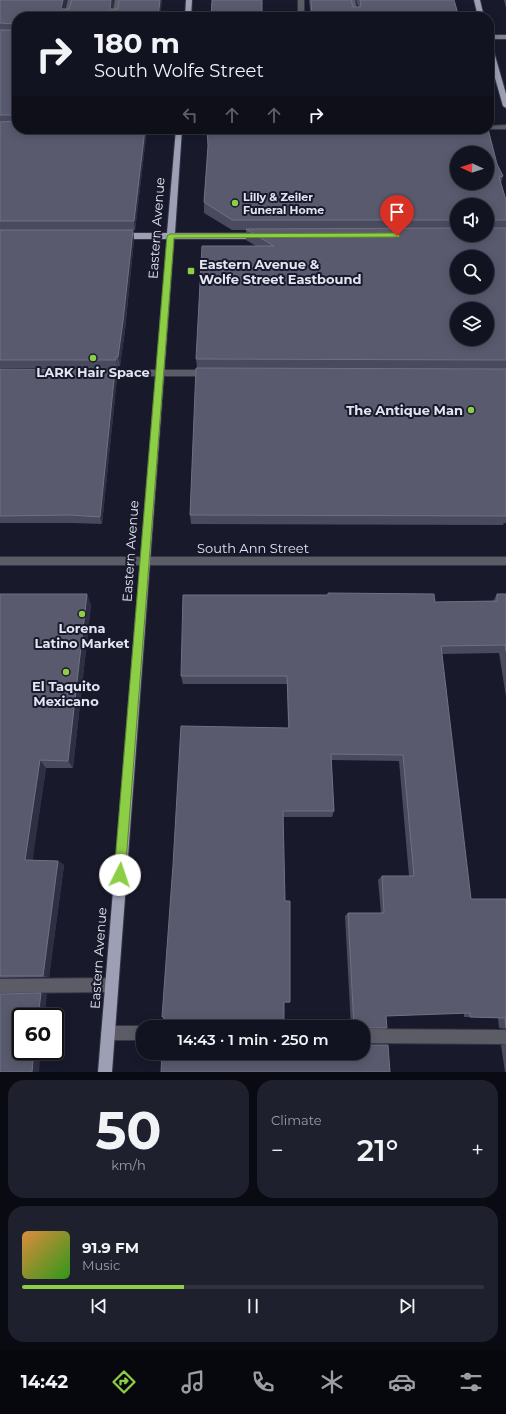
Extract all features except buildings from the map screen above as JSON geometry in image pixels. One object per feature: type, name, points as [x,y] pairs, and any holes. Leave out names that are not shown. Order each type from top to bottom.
[{"type":"main road","points":[[188,12],[189,0]]},
{"type":"main road","points":[[477,0],[480,12]]},
{"type":"main road","points":[[494,37],[506,37]]},
{"type":"main road","points":[[494,63],[506,106]]},
{"type":"main road","name":"Eastern Avenue","points":[[104,1072],[179,134]]},
{"type":"main road","points":[[110,236],[272,236]]},
{"type":"street","points":[[68,12],[71,0]]},
{"type":"street","points":[[116,12],[118,0]]},
{"type":"street","points":[[301,0],[301,12]]},
{"type":"street","points":[[352,0],[354,12]]},
{"type":"street","points":[[494,128],[506,128]]},
{"type":"street","points":[[96,373],[215,373]]},
{"type":"street","name":"South Ann Street","points":[[0,561],[506,561]]},
{"type":"street","points":[[0,986],[111,985]]},
{"type":"street","points":[[108,1033],[136,1033]]},
{"type":"street","points":[[370,1036],[506,1037]]},
{"type":"place","name":"Lilly & Zeiler Funeral Home","points":[[235,203]]},
{"type":"place","name":"Eastern Avenue & Wolfe Street Eastbound","points":[[191,271]]},
{"type":"place","name":"LARK Hair Space","points":[[93,358]]},
{"type":"place","name":"The Antique Man","points":[[471,410]]},
{"type":"place","name":"Lorena Latino Market","points":[[82,614]]},
{"type":"place","name":"El Taquito Mexicano","points":[[66,672]]},
{"type":"route","points":[[120,875],[170,236],[397,236]]}]
